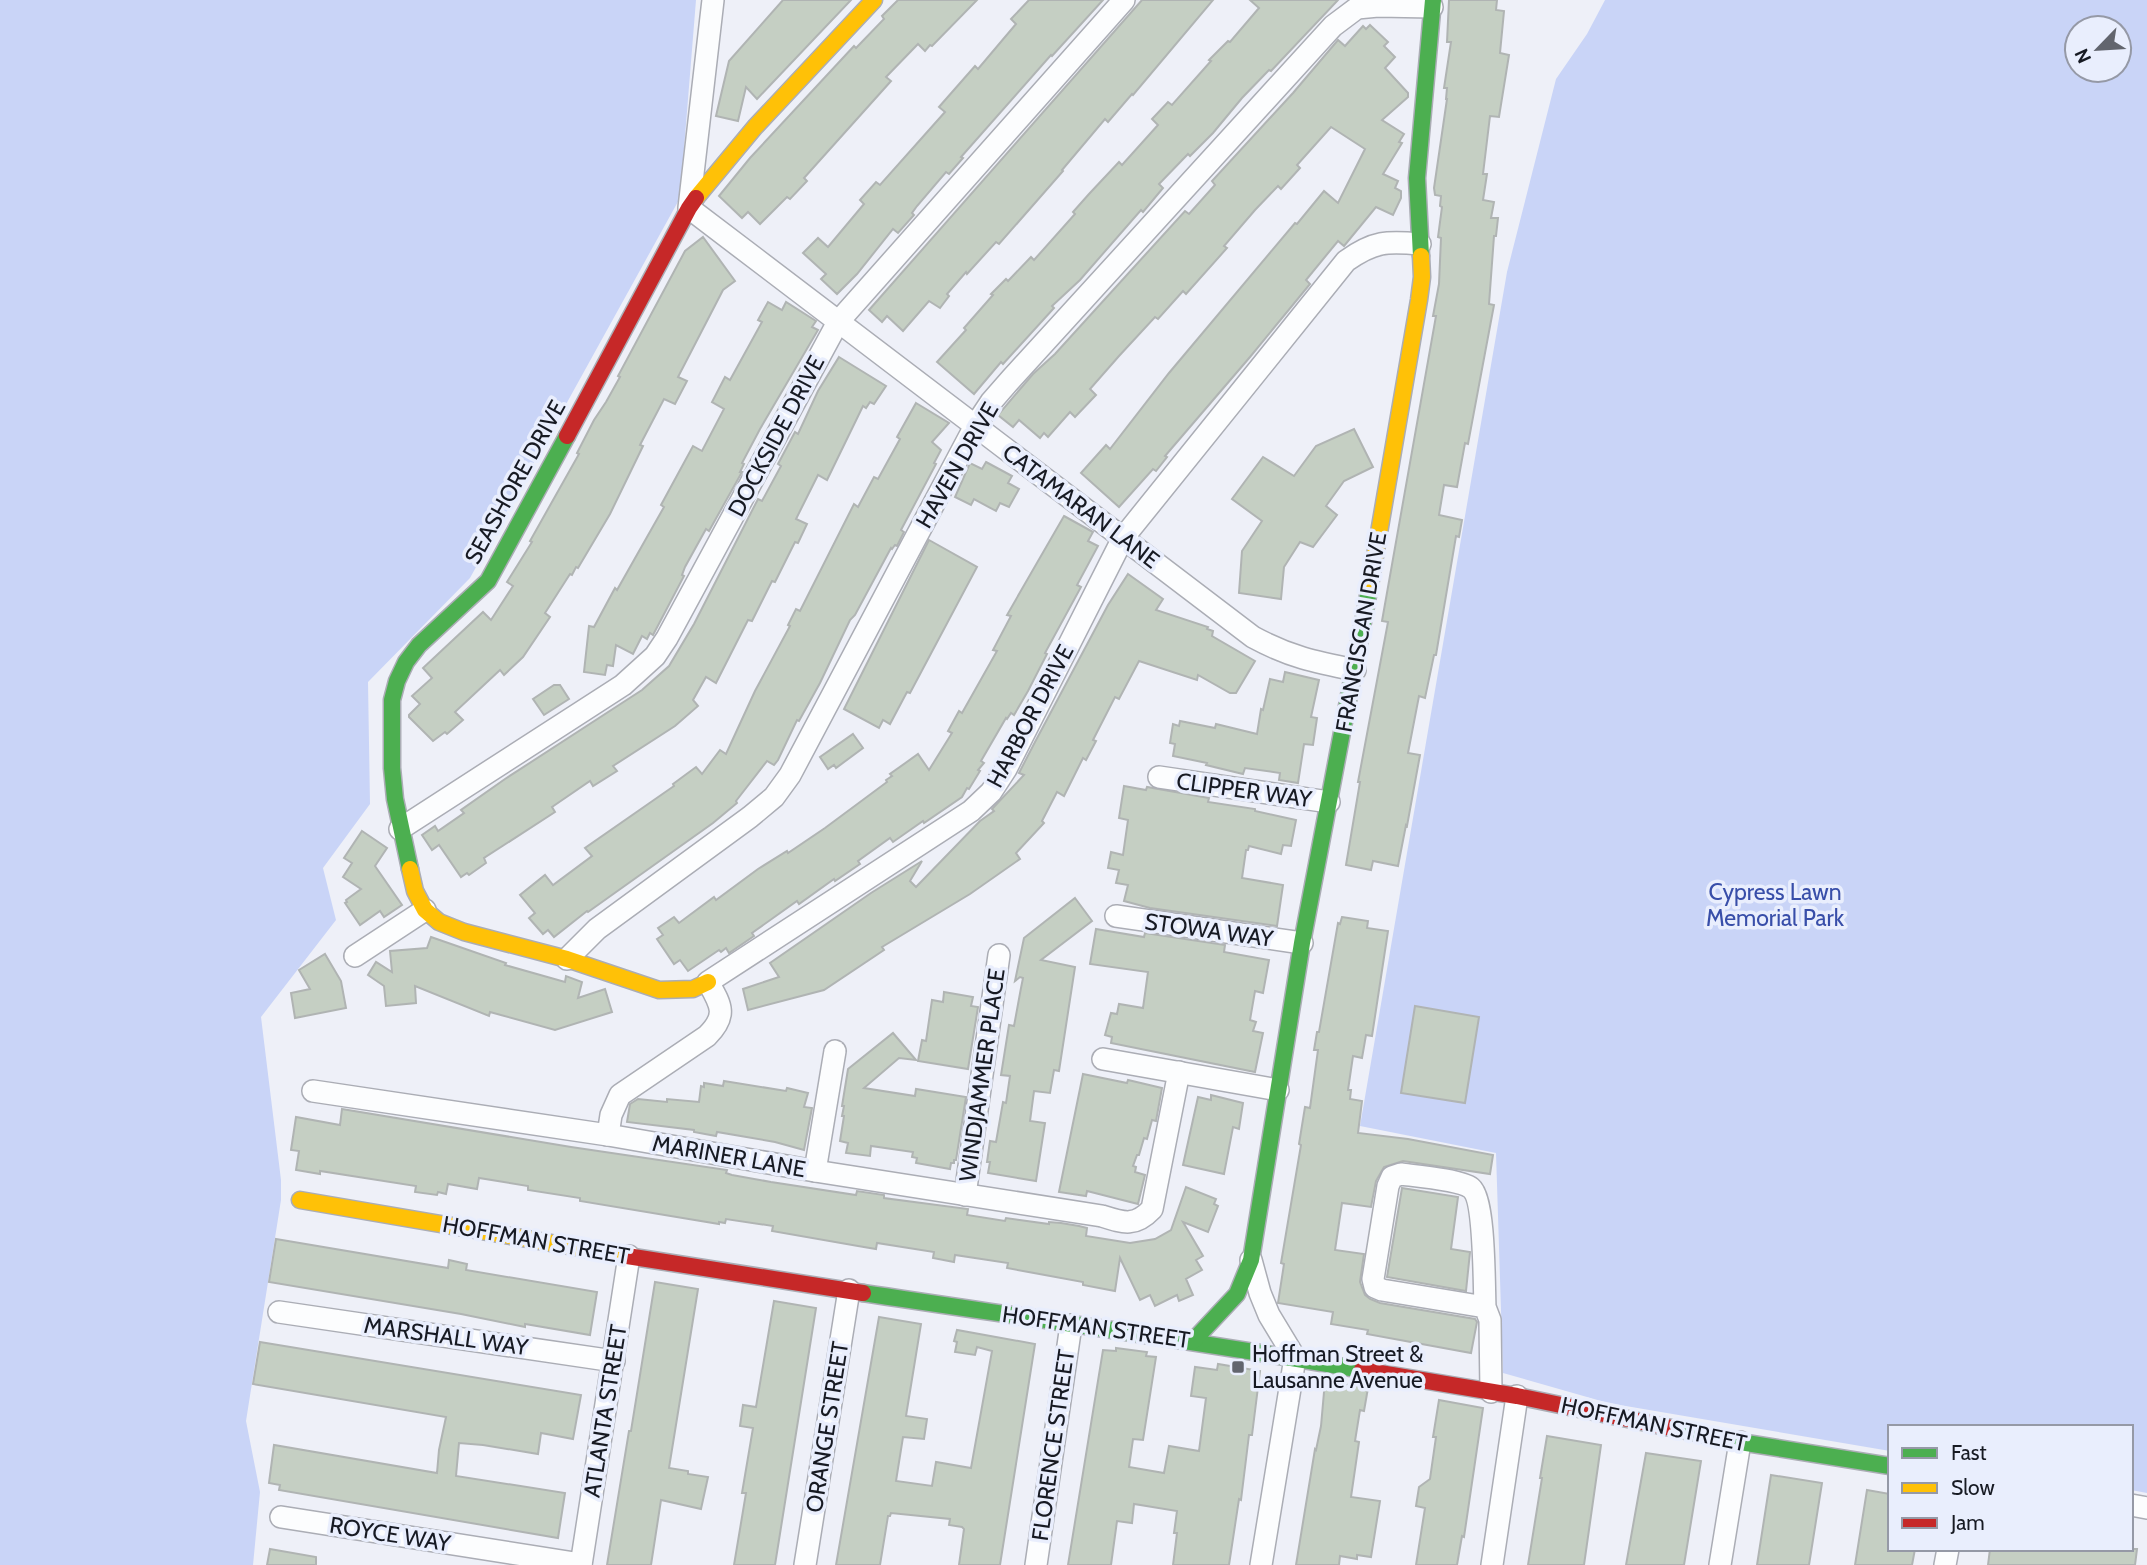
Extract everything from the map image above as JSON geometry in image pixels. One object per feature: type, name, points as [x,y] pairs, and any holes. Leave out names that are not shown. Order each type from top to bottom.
[{"type":"street","points":[[689,208],[713,0]]},
{"type":"street","name":"SEASHORE DRIVE","points":[[425,910],[415,891],[395,799],[391,744],[392,701],[406,662],[419,645],[480,589],[495,570],[689,208],[710,178],[874,0]]},
{"type":"street","name":"DOCKSIDE DRIVE","points":[[400,829],[623,685],[654,656],[667,638],[838,322],[1124,0]]},
{"type":"street","name":"FRANCISCAN DRIVE","points":[[1193,1341],[1237,1294],[1251,1260],[1302,943],[1355,670],[1419,300],[1422,277],[1417,178],[1433,4]]},
{"type":"street","name":"HAVEN DRIVE","points":[[567,959],[597,929],[774,797],[790,775],[975,426],[1012,378],[1333,26],[1357,9],[1433,4]]},
{"type":"street","name":"CATAMARAN LANE","points":[[689,208],[1253,637],[1301,660],[1355,670]]},
{"type":"street","name":"HARBOR DRIVE","points":[[708,982],[971,811],[991,792],[1006,769],[1123,538],[1346,261],[1363,249],[1389,241],[1420,244]]},
{"type":"street","name":"CLIPPER WAY","points":[[1159,777],[1329,802]]},
{"type":"street","points":[[355,956],[425,910],[439,922],[464,932],[567,959],[659,989],[693,989],[708,982],[721,1007],[721,1018],[716,1027],[707,1036],[620,1095],[611,1115],[608,1135]]},
{"type":"street","name":"STOWA WAY","points":[[1116,916],[1302,943]]},
{"type":"street","name":"WINDJAMMER PLACE","points":[[965,1195],[999,955]]},
{"type":"street","points":[[815,1171],[835,1051]]},
{"type":"street","points":[[1103,1059],[1279,1090]]},
{"type":"street","name":"MARINER LANE","points":[[313,1091],[608,1135],[1132,1222],[1153,1209],[1180,1072]]},
{"type":"street","points":[[1485,1307],[1375,1287],[1373,1279],[1388,1186],[1392,1177],[1401,1174],[1462,1184],[1474,1190],[1477,1196],[1485,1307],[1490,1320],[1492,1392]]},
{"type":"street","name":"HOFFMAN STREET","points":[[300,1200],[629,1256],[1295,1358],[1517,1396],[1740,1442],[1888,1466]]},
{"type":"street","name":"ATLANTA STREET","points":[[581,1564],[629,1256]]},
{"type":"street","name":"FRANCISCAN DRIVE","points":[[1251,1260],[1269,1315],[1295,1358]]},
{"type":"street","name":"ORANGE STREET","points":[[805,1565],[849,1290]]},
{"type":"street","name":"MARSHALL WAY","points":[[279,1312],[614,1361]]},
{"type":"street","name":"FLORENCE STREET","points":[[1035,1565],[1071,1325]]},
{"type":"street","points":[[1261,1565],[1295,1358]]},
{"type":"street","points":[[1492,1565],[1517,1396]]},
{"type":"street","points":[[1720,1565],[1740,1442]]},
{"type":"street","name":"ROYCE WAY","points":[[281,1517],[581,1564]]},
{"type":"green space","points":[[0,0],[696,0],[680,198],[470,578],[368,682],[370,804],[323,868],[336,920],[261,1017],[281,1180],[281,1200],[246,1421],[260,1492],[253,1565],[0,1565]]},
{"type":"green space","name":"Cypress Lawn Memorial Park","points":[[1605,0],[2147,0],[2147,1493],[2133,1490],[2133,1425],[1888,1425],[1888,1451],[1608,1403],[1503,1373],[1496,1153],[1360,1126],[1507,272],[1556,79],[1587,34]]},
{"type":"building","points":[[783,0],[851,0],[757,99],[746,87],[738,121],[716,116],[729,61]]},
{"type":"building","points":[[898,0],[977,0],[932,46],[925,51],[918,44],[886,77],[891,81],[804,178],[807,181],[790,199],[787,197],[760,224],[748,212],[742,218],[719,196],[750,158],[854,46],[856,48],[884,19],[882,16]]},
{"type":"building","points":[[1029,0],[1103,0],[1051,55],[949,174],[946,172],[898,233],[893,229],[837,294],[821,279],[826,274],[803,253],[818,238],[828,247],[864,204],[860,200],[876,182],[880,185],[945,112],[939,107],[975,66],[978,69],[1016,24],[1011,19]]},
{"type":"building","points":[[1142,0],[1213,0],[1133,95],[1108,122],[1105,119],[999,244],[996,242],[967,274],[966,272],[947,294],[949,296],[940,308],[929,301],[903,331],[887,316],[882,322],[869,310]]},
{"type":"building","points":[[1250,0],[1338,0],[1242,98],[1213,133],[1159,184],[1163,188],[1143,212],[1141,210],[974,394],[937,362],[966,330],[964,328],[993,295],[991,294],[1031,257],[1034,260],[1089,194],[1119,162],[1122,165],[1158,125],[1152,119],[1168,102],[1172,105],[1211,61],[1209,60],[1230,42],[1259,8]]},
{"type":"building","points":[[1449,0],[1497,0],[1496,10],[1504,11],[1500,53],[1509,55],[1499,117],[1490,116],[1483,174],[1487,174],[1483,200],[1494,202],[1491,218],[1498,218],[1494,236],[1489,304],[1494,305],[1468,444],[1465,443],[1457,487],[1444,485],[1439,515],[1462,520],[1459,537],[1456,536],[1436,655],[1425,698],[1419,696],[1408,753],[1420,755],[1407,826],[1398,866],[1373,861],[1371,870],[1346,865],[1358,782],[1388,622],[1382,621],[1436,316],[1433,316],[1439,284],[1441,238],[1438,237],[1442,207],[1441,196],[1435,195],[1434,188],[1447,99],[1447,88],[1444,88],[1451,42],[1447,42]]},
{"type":"building","points":[[1370,25],[1388,42],[1384,46],[1395,57],[1385,68],[1408,93],[1408,97],[1382,120],[1404,134],[1399,142],[1402,143],[1383,174],[1398,181],[1395,188],[1401,191],[1401,198],[1393,215],[1376,207],[1344,246],[1338,241],[1306,280],[1310,284],[1250,357],[1165,456],[1167,457],[1156,471],[1153,469],[1119,507],[1081,473],[1106,445],[1110,449],[1169,373],[1324,191],[1338,203],[1365,149],[1331,127],[1297,165],[1300,168],[1281,189],[1278,186],[1255,210],[1224,246],[1227,248],[1186,294],[1183,291],[1158,319],[1155,317],[1090,389],[1096,395],[1075,417],[1070,412],[1048,437],[1044,433],[1040,438],[1019,420],[1013,427],[998,415],[1185,211],[1189,214],[1215,185],[1212,181],[1338,40],[1345,46],[1363,26],[1366,29]]},
{"type":"building","points":[[703,237],[735,281],[723,290],[678,377],[687,381],[675,404],[664,399],[640,445],[643,446],[610,514],[578,568],[570,574],[545,613],[550,617],[523,657],[504,675],[500,670],[455,712],[463,720],[447,734],[445,732],[433,741],[409,717],[420,704],[412,696],[432,678],[423,668],[483,612],[491,620],[513,586],[507,582],[532,542],[530,541],[579,454],[577,453],[594,420],[620,377],[618,376],[685,251]]},
{"type":"building","points":[[768,302],[782,310],[786,302],[816,321],[812,327],[818,330],[760,429],[742,463],[742,472],[709,531],[706,529],[685,567],[684,576],[653,635],[650,633],[647,639],[642,636],[633,654],[616,645],[613,666],[607,665],[605,675],[584,672],[589,626],[594,627],[615,588],[617,590],[664,507],[661,505],[693,446],[702,451],[724,409],[712,402],[725,377],[730,380],[762,322],[758,320]]},
{"type":"building","points":[[839,357],[886,386],[874,404],[870,402],[866,408],[863,406],[827,480],[818,475],[796,519],[807,524],[798,543],[795,542],[775,582],[772,581],[752,621],[748,620],[716,683],[706,677],[693,700],[698,706],[675,726],[613,766],[617,771],[593,786],[590,781],[552,807],[555,812],[484,858],[486,863],[469,875],[467,873],[461,877],[439,845],[432,850],[422,835],[435,826],[438,831],[464,813],[461,810],[505,779],[642,690],[669,666],[694,624],[758,499],[762,501],[795,432],[798,434],[818,391]]},
{"type":"building","points":[[916,403],[949,423],[932,442],[941,450],[934,463],[936,464],[901,530],[904,532],[897,546],[891,548],[850,620],[820,683],[799,721],[797,720],[778,760],[774,765],[767,761],[737,803],[713,823],[554,937],[548,930],[543,934],[529,918],[535,913],[520,895],[545,875],[553,885],[592,856],[585,848],[674,786],[673,784],[696,767],[702,774],[720,750],[726,754],[796,609],[800,611],[854,504],[858,507],[874,477],[878,479]]},
{"type":"building","points":[[1354,429],[1373,467],[1344,481],[1326,506],[1337,515],[1313,547],[1300,542],[1284,567],[1281,599],[1239,593],[1242,551],[1262,521],[1232,499],[1263,457],[1294,476],[1316,446]]},
{"type":"building","points":[[986,462],[1012,476],[1008,483],[1019,489],[1009,507],[1000,503],[996,511],[974,499],[971,505],[955,497],[970,463],[982,469]]},
{"type":"building","points":[[1064,516],[1093,532],[1088,541],[1098,546],[1077,585],[1081,587],[1045,653],[1047,654],[1028,691],[1014,715],[1011,713],[1006,718],[981,761],[984,763],[969,789],[967,788],[962,797],[924,823],[923,821],[893,842],[890,838],[835,881],[834,879],[799,904],[797,901],[729,953],[726,948],[721,952],[719,950],[688,971],[680,960],[674,964],[657,939],[663,935],[658,928],[674,917],[679,923],[714,897],[716,900],[758,869],[787,851],[788,853],[887,782],[892,776],[890,774],[918,754],[929,770],[952,733],[948,731],[959,711],[962,713],[997,651],[993,650],[1011,616],[1007,615]]},
{"type":"building","points":[[929,540],[977,567],[910,693],[907,692],[890,724],[883,720],[879,728],[844,709]]},
{"type":"building","points":[[1128,574],[1163,599],[1156,610],[1208,627],[1207,629],[1213,631],[1212,636],[1255,661],[1236,693],[1230,693],[1198,675],[1197,680],[1139,661],[1119,699],[1115,697],[1093,740],[1096,741],[1086,760],[1083,758],[1064,796],[1057,792],[1042,821],[1044,823],[1016,853],[1020,859],[970,894],[882,947],[884,950],[824,990],[748,1010],[743,989],[779,977],[770,963],[922,861],[910,881],[916,887],[980,821],[994,811],[992,809],[1024,775],[1019,773],[1035,742],[1108,605]]},
{"type":"building","points":[[1285,672],[1319,680],[1311,717],[1317,718],[1313,745],[1304,744],[1298,783],[1279,780],[1280,773],[1245,768],[1243,774],[1173,756],[1175,744],[1170,743],[1173,724],[1179,726],[1180,721],[1215,728],[1216,724],[1257,734],[1270,679],[1283,682]]},
{"type":"building","points":[[554,685],[560,685],[569,699],[544,715],[533,699]]},
{"type":"building","points":[[853,734],[863,748],[836,768],[834,765],[828,769],[820,757]]},
{"type":"building","points":[[1124,786],[1146,790],[1147,787],[1209,798],[1208,802],[1255,809],[1296,820],[1291,846],[1283,845],[1281,854],[1249,846],[1246,850],[1242,878],[1283,885],[1277,926],[1150,908],[1124,901],[1128,885],[1116,883],[1119,870],[1108,868],[1111,852],[1123,855],[1128,820],[1119,818]]},
{"type":"building","points":[[362,831],[387,848],[375,866],[402,905],[384,917],[380,911],[360,925],[345,903],[361,889],[343,877],[352,863],[344,858]]},
{"type":"building","points":[[1075,898],[1092,921],[1041,960],[1075,967],[1059,1071],[1054,1070],[1050,1093],[1034,1091],[1030,1121],[1045,1123],[1036,1181],[988,1173],[990,1141],[996,1142],[1003,1102],[1006,1103],[1010,1076],[1001,1075],[1009,1025],[1014,1026],[1023,978],[1015,981],[1024,938]]},
{"type":"building","points":[[1342,917],[1368,921],[1367,928],[1388,931],[1372,1036],[1366,1035],[1362,1058],[1353,1056],[1348,1090],[1351,1090],[1350,1099],[1362,1101],[1358,1133],[1408,1139],[1493,1155],[1490,1174],[1403,1161],[1384,1167],[1376,1181],[1371,1207],[1342,1203],[1335,1250],[1364,1254],[1360,1282],[1365,1295],[1370,1299],[1475,1319],[1477,1322],[1471,1353],[1367,1334],[1368,1330],[1331,1324],[1333,1312],[1278,1303],[1284,1264],[1281,1263],[1305,1107],[1310,1108],[1318,1050],[1314,1050],[1338,923],[1340,924]]},
{"type":"building","points":[[1096,929],[1225,945],[1224,952],[1269,960],[1263,993],[1255,991],[1250,1020],[1256,1022],[1253,1031],[1263,1033],[1255,1072],[1111,1043],[1112,1037],[1105,1035],[1111,1013],[1117,1014],[1119,1004],[1143,1008],[1148,972],[1090,964]]},
{"type":"building","points":[[431,937],[506,963],[505,965],[565,982],[566,976],[582,982],[578,998],[605,989],[612,1012],[555,1030],[490,1012],[489,1016],[415,986],[416,1003],[386,1006],[384,986],[368,975],[376,962],[392,972],[390,951],[427,948]]},
{"type":"building","points":[[325,954],[341,981],[346,1008],[295,1018],[291,993],[310,989],[299,970]]},
{"type":"building","points":[[944,992],[973,997],[971,1006],[978,1007],[968,1069],[918,1061],[922,1040],[926,1041],[932,1000],[943,1002]]},
{"type":"building","points":[[1415,1006],[1479,1017],[1465,1103],[1401,1093]]},
{"type":"building","points":[[893,1033],[916,1060],[899,1058],[864,1088],[915,1096],[916,1089],[966,1097],[956,1160],[951,1163],[950,1169],[916,1163],[917,1158],[912,1157],[913,1152],[871,1146],[870,1156],[846,1153],[848,1143],[840,1141],[848,1069]]},
{"type":"building","points":[[1083,1074],[1162,1088],[1156,1121],[1152,1120],[1147,1139],[1144,1138],[1133,1166],[1136,1167],[1135,1172],[1145,1175],[1138,1204],[1087,1191],[1086,1196],[1059,1192]]},
{"type":"building","points":[[724,1081],[808,1093],[804,1107],[812,1108],[804,1150],[717,1132],[716,1136],[694,1130],[627,1122],[630,1104],[638,1099],[699,1102],[701,1086],[704,1087],[704,1083],[723,1086]]},
{"type":"building","points":[[1211,1095],[1243,1103],[1239,1129],[1233,1127],[1224,1174],[1183,1165],[1198,1097],[1211,1100]]},
{"type":"building","points":[[342,1109],[727,1170],[726,1173],[732,1175],[771,1182],[856,1195],[857,1191],[884,1195],[884,1198],[968,1209],[967,1215],[1005,1221],[1006,1218],[1079,1226],[1087,1228],[1086,1236],[1130,1243],[1155,1239],[1171,1230],[1186,1187],[1216,1199],[1214,1204],[1218,1206],[1208,1232],[1183,1222],[1203,1256],[1196,1260],[1202,1270],[1186,1279],[1193,1295],[1179,1301],[1177,1295],[1155,1306],[1150,1295],[1140,1300],[1120,1258],[1115,1291],[1083,1285],[1083,1282],[1007,1268],[1008,1263],[955,1255],[954,1262],[933,1258],[934,1252],[877,1243],[876,1249],[772,1231],[773,1226],[726,1219],[725,1223],[719,1224],[580,1201],[580,1198],[528,1190],[528,1186],[479,1178],[477,1189],[448,1184],[446,1194],[438,1192],[437,1195],[415,1192],[416,1186],[320,1171],[320,1174],[296,1170],[299,1151],[291,1150],[296,1117],[340,1125]]},
{"type":"building","points":[[1402,1188],[1458,1197],[1451,1249],[1470,1252],[1466,1291],[1387,1277]]},
{"type":"building","points":[[276,1239],[448,1268],[449,1260],[467,1264],[466,1270],[597,1292],[590,1335],[525,1324],[525,1327],[269,1282]]},
{"type":"building","points":[[655,1282],[698,1289],[669,1468],[708,1477],[701,1509],[661,1500],[651,1565],[607,1565],[631,1431]]},
{"type":"building","points":[[774,1301],[816,1308],[775,1565],[734,1565],[753,1428],[740,1426],[743,1405],[756,1407]]},
{"type":"building","points":[[879,1317],[921,1324],[906,1416],[927,1419],[924,1439],[903,1437],[896,1481],[932,1486],[936,1462],[971,1468],[992,1351],[977,1347],[975,1355],[955,1352],[957,1330],[1035,1344],[1000,1565],[959,1565],[964,1529],[949,1525],[950,1519],[891,1513],[888,1516],[880,1565],[836,1565]]},
{"type":"building","points":[[260,1342],[581,1395],[573,1439],[541,1433],[538,1454],[459,1443],[456,1476],[565,1493],[558,1538],[279,1490],[280,1485],[269,1483],[274,1445],[437,1473],[446,1417],[253,1384]]},
{"type":"building","points":[[1116,1348],[1147,1352],[1146,1356],[1156,1357],[1143,1440],[1133,1439],[1129,1467],[1164,1473],[1169,1446],[1199,1451],[1206,1398],[1191,1396],[1195,1367],[1217,1370],[1218,1364],[1260,1371],[1252,1435],[1249,1435],[1229,1565],[1173,1565],[1177,1511],[1134,1504],[1132,1523],[1117,1521],[1111,1565],[1068,1565],[1103,1350],[1116,1351]]},
{"type":"building","points":[[1325,1381],[1368,1388],[1364,1411],[1360,1410],[1355,1441],[1359,1442],[1351,1497],[1380,1501],[1371,1557],[1357,1555],[1357,1559],[1340,1556],[1339,1565],[1296,1565],[1321,1426]]},
{"type":"building","points":[[1439,1400],[1483,1408],[1464,1537],[1462,1536],[1457,1565],[1416,1565],[1425,1508],[1416,1506],[1419,1487],[1430,1479]]},
{"type":"building","points":[[1547,1436],[1601,1445],[1584,1565],[1528,1565]]},
{"type":"building","points":[[1646,1453],[1701,1461],[1684,1565],[1626,1565]]},
{"type":"building","points":[[1771,1475],[1822,1483],[1809,1565],[1757,1565]]},
{"type":"building","points":[[1867,1490],[1888,1494],[1888,1551],[1915,1551],[1912,1565],[1855,1565]]},
{"type":"building","points":[[270,1549],[316,1557],[316,1565],[267,1565]]},
{"type":"building","points":[[2137,1549],[2135,1565],[1988,1565],[1990,1551]]},
{"type":"traffic: fast","points":[[1421,256],[1417,178],[1433,0]]},
{"type":"traffic: fast","points":[[410,869],[395,799],[392,768],[392,700],[397,681],[406,662],[419,645],[488,581],[567,436]]},
{"type":"traffic: fast","points":[[1193,1341],[1237,1294],[1251,1260],[1302,943],[1370,585]]},
{"type":"traffic: fast","points":[[863,1293],[1175,1339],[1362,1370]]},
{"type":"traffic: fast","points":[[1676,1429],[1888,1466]]},
{"type":"traffic: slow","points":[[696,198],[755,127],[874,0]]},
{"type":"traffic: slow","points":[[1370,585],[1419,300],[1421,256]]},
{"type":"traffic: slow","points":[[410,869],[415,891],[425,910],[439,922],[464,932],[567,959],[659,990],[693,989],[708,982]]},
{"type":"traffic: slow","points":[[300,1200],[627,1256]]},
{"type":"traffic: jam","points":[[567,436],[696,198]]},
{"type":"traffic: jam","points":[[627,1256],[863,1293]]},
{"type":"traffic: jam","points":[[1362,1370],[1517,1396],[1676,1429]]},
{"type":"place","name":"Hoffman Street & Lausanne Avenue","points":[[1238,1367]]}]
